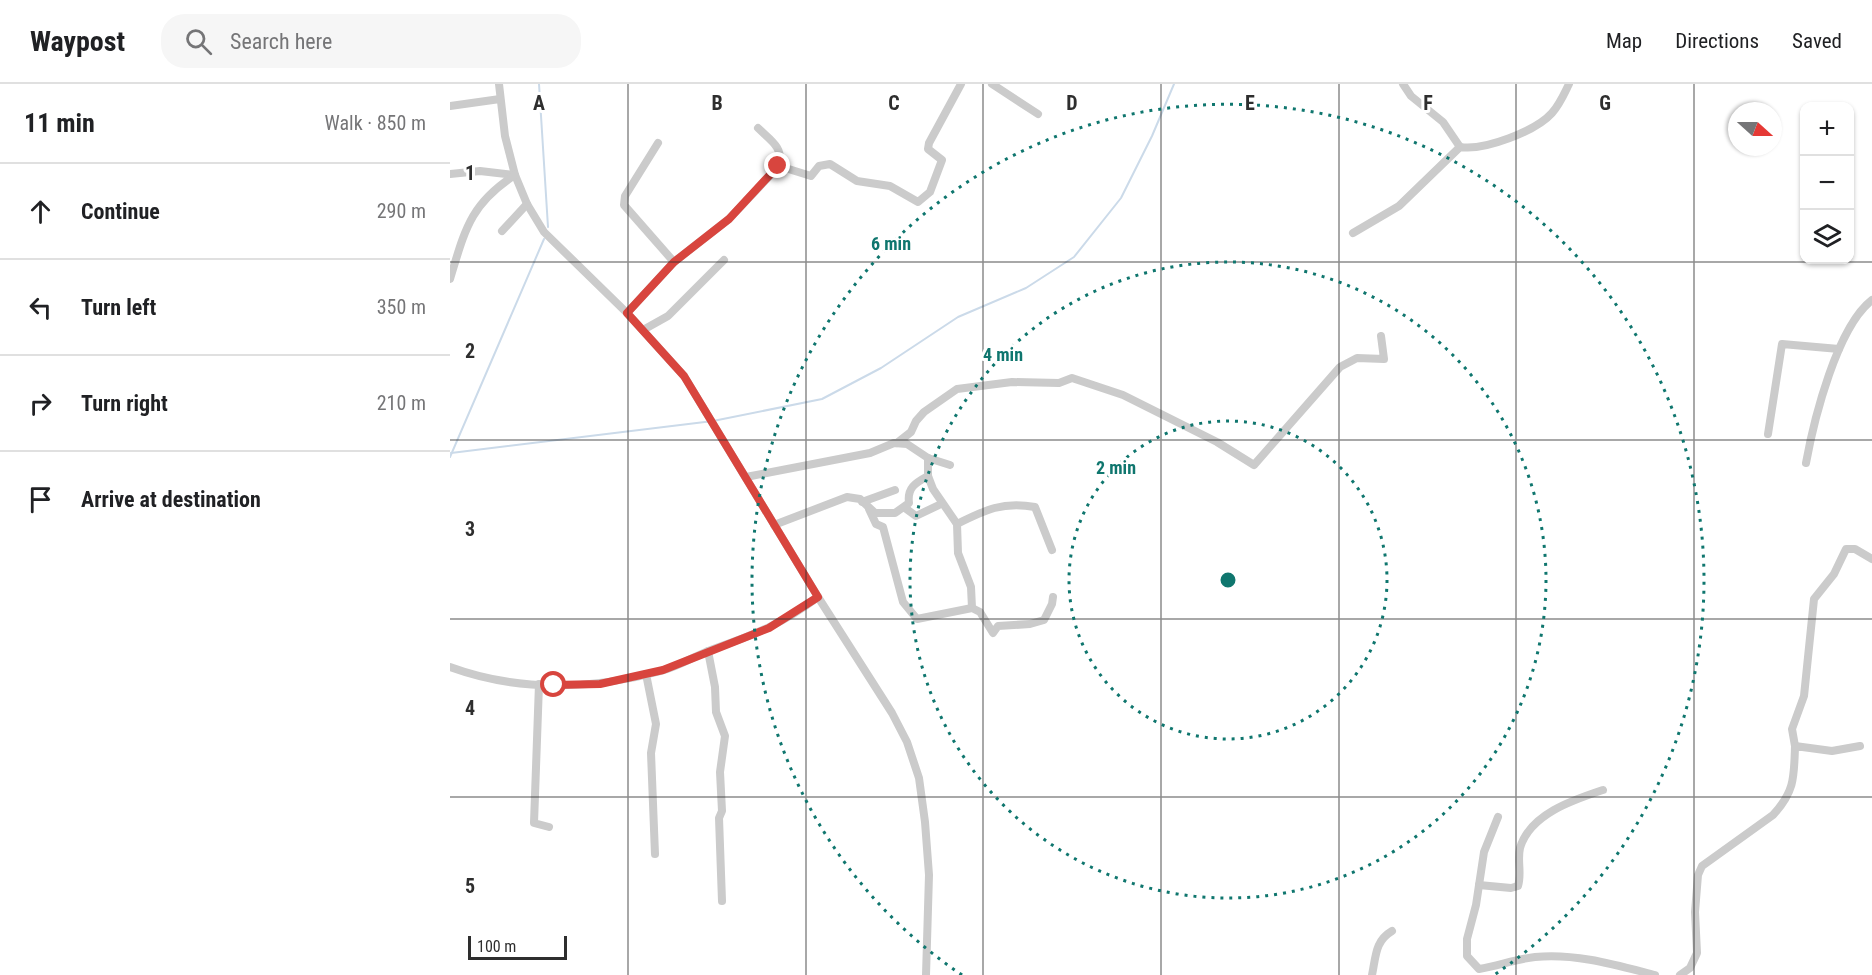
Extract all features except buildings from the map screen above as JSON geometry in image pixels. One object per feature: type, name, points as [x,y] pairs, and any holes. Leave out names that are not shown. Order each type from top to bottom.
[{"type":"street","points":[[499,84],[505,136],[515,175],[527,204],[544,232],[627,313],[684,376],[818,597],[892,713],[907,742],[918,778],[925,822],[929,875],[926,975]]},
{"type":"street","points":[[778,166],[811,176],[819,166],[830,164],[857,181],[890,186],[918,202],[930,192],[942,160],[928,149],[928,143],[961,84]]},
{"type":"street","points":[[992,84],[1038,114]]},
{"type":"street","points":[[1403,84],[1411,96],[1447,127],[1460,147],[1472,149],[1489,146],[1541,120],[1555,109],[1569,84]]},
{"type":"street","points":[[450,106],[500,99]]},
{"type":"street","points":[[627,313],[674,262],[729,219],[778,166],[781,157],[778,147],[758,128]]},
{"type":"street","points":[[658,142],[625,196],[624,205],[674,262]]},
{"type":"street","points":[[1353,233],[1399,206],[1460,147]]},
{"type":"street","points":[[450,174],[480,171],[515,175]]},
{"type":"street","points":[[450,279],[471,215],[497,186],[515,175]]},
{"type":"street","points":[[502,231],[527,204]]},
{"type":"street","points":[[643,330],[668,316],[724,260]]},
{"type":"street","points":[[1806,463],[1812,435],[1839,349],[1852,323],[1872,300]]},
{"type":"street","points":[[746,477],[870,453],[897,443],[911,432],[916,420],[924,412],[957,388],[1012,382],[1059,383],[1072,378],[1123,395],[1217,442],[1254,465],[1340,367],[1357,358],[1384,358],[1381,336]]},
{"type":"street","points":[[1768,434],[1781,346],[1785,343],[1839,349]]},
{"type":"street","points":[[897,443],[917,449],[928,458],[950,465]]},
{"type":"street","points":[[928,458],[928,476],[941,504],[957,524],[958,553],[971,587],[972,608]]},
{"type":"street","points":[[774,525],[838,499],[856,498],[875,513],[895,513],[905,508],[912,486],[928,476]]},
{"type":"street","points":[[862,502],[896,490]]},
{"type":"street","points":[[957,524],[981,512],[1013,503],[1035,507],[1052,550]]},
{"type":"street","points":[[905,508],[916,516],[920,516],[941,504]]},
{"type":"street","points":[[869,509],[876,524],[883,527],[903,602],[918,619],[972,608],[980,612],[993,633],[998,626],[1030,624],[1044,620],[1053,604],[1053,597]]},
{"type":"street","points":[[1680,975],[1690,968],[1697,953],[1695,912],[1698,875],[1702,866],[1773,815],[1782,804],[1795,776],[1795,746],[1792,729],[1804,696],[1814,599],[1834,574],[1846,549],[1855,549],[1872,559]]},
{"type":"street","points":[[450,667],[504,683],[600,684],[663,670],[769,628],[818,597]]},
{"type":"street","points":[[708,651],[715,687],[716,712],[725,736],[720,772],[722,812],[719,818],[722,900]]},
{"type":"street","points":[[646,674],[656,724],[651,753],[655,854]]},
{"type":"street","points":[[540,684],[534,824],[549,827]]},
{"type":"street","points":[[1795,746],[1832,751],[1860,746]]},
{"type":"street","points":[[1479,885],[1510,888],[1518,886],[1520,848],[1529,831],[1554,810],[1603,790]]},
{"type":"street","points":[[1498,818],[1484,852],[1467,939],[1467,956],[1478,972],[1534,957],[1559,957],[1588,959],[1655,975]]},
{"type":"street","points":[[1372,975],[1378,943],[1381,937],[1392,931]]},
{"type":"waterway","points":[[539,84],[548,227]]},
{"type":"waterway","points":[[451,453],[713,421],[822,399],[881,368],[958,317],[1026,288],[1074,257],[1121,198],[1152,136],[1174,84]]},
{"type":"waterway","points":[[450,457],[544,239]]},
{"type":"route","points":[[554,685],[600,684],[663,670],[716,648],[739,642],[769,628],[818,597],[684,376],[627,313],[674,262],[729,219],[778,166]]}]
